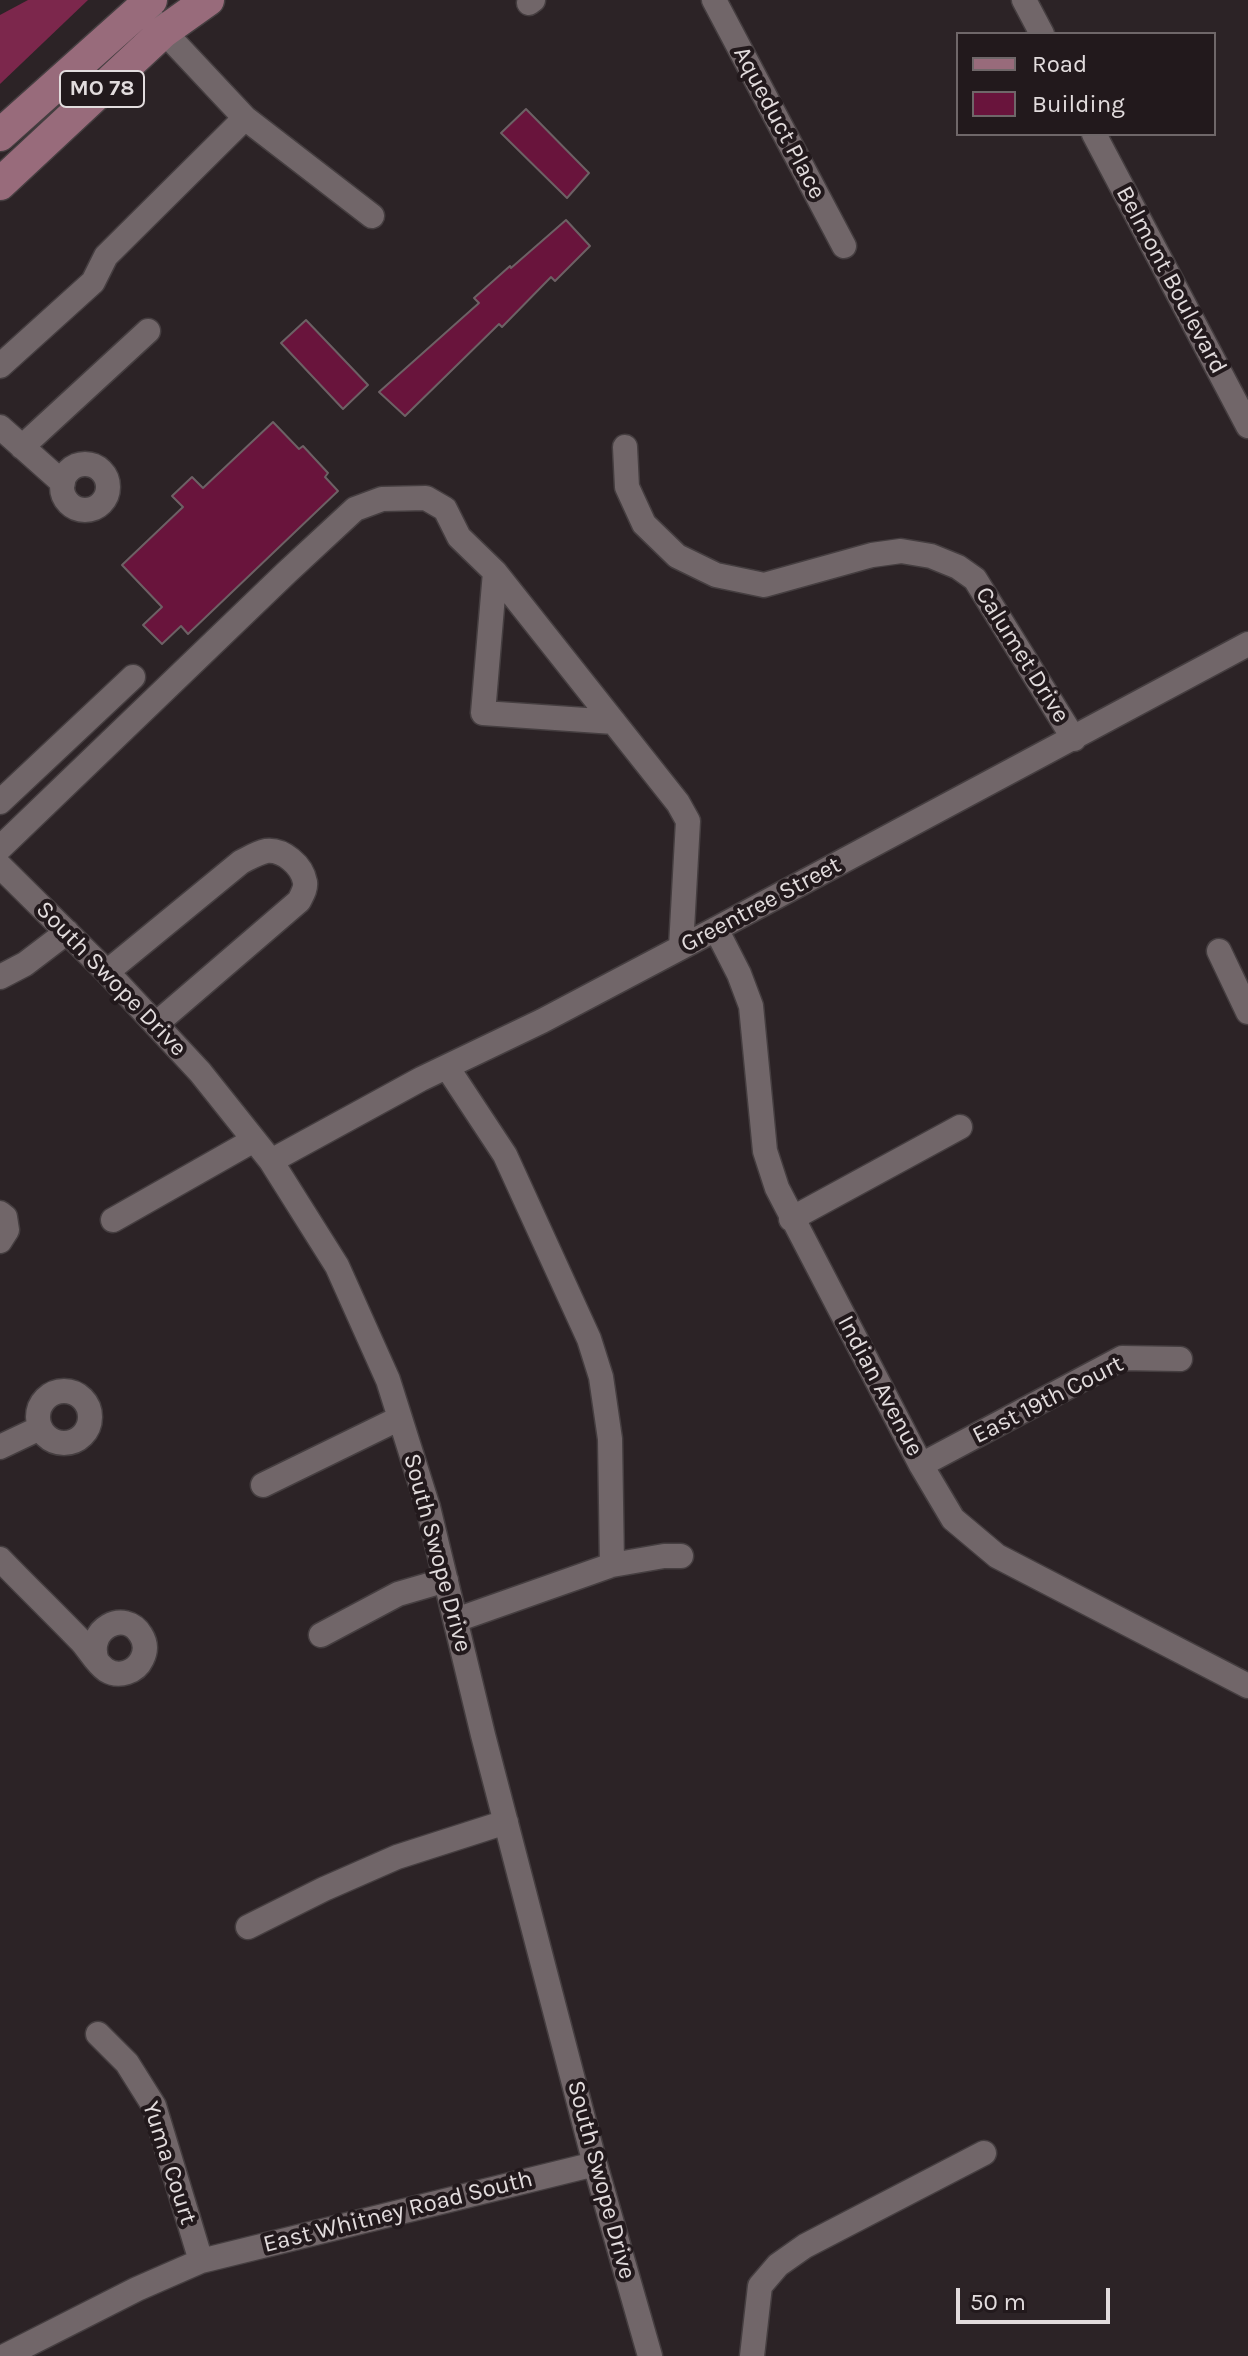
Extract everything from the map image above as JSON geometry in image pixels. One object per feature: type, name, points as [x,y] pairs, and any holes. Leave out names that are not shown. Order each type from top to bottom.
[{"type":"main road","name":"MO 78","points":[[0,184],[163,32],[208,0]]},
{"type":"main road","name":"MO 78","points":[[0,135],[144,2]]},
{"type":"street","name":"Aqueduct Place","points":[[714,0],[844,246]]},
{"type":"street","points":[[1024,0],[1041,32]]},
{"type":"street","points":[[144,2],[163,32],[245,118],[372,216]]},
{"type":"street","points":[[0,366],[93,282],[106,256],[245,118]]},
{"type":"street","name":"Belmont Boulevard","points":[[1095,136],[1248,426]]},
{"type":"street","points":[[22,447],[148,331]]},
{"type":"street","points":[[0,427],[63,483]]},
{"type":"street","name":"Calumet Drive","points":[[625,447],[627,487],[644,524],[677,556],[716,575],[764,585],[872,555],[901,551],[931,556],[958,567],[975,579],[1074,739]]},
{"type":"street","points":[[0,848],[355,509],[382,499],[426,498],[445,509],[459,537],[495,572],[678,803],[688,821],[681,947]]},
{"type":"street","points":[[495,572],[483,713],[614,722]]},
{"type":"street","name":"Greentree Street","points":[[271,1161],[716,929],[1248,644]]},
{"type":"street","points":[[0,802],[133,677]]},
{"type":"street","points":[[107,972],[241,862],[255,854],[278,852],[296,865],[305,883],[299,901],[156,1024]]},
{"type":"street","name":"South Swope Drive","points":[[0,866],[156,1024],[200,1072],[271,1161],[337,1266],[388,1380],[428,1507],[595,2164],[650,2356]]},
{"type":"street","name":"Indian Avenue","points":[[716,929],[751,1006],[765,1151],[777,1188],[921,1465],[953,1519],[997,1556],[1248,1686]]},
{"type":"street","points":[[0,977],[25,964],[67,932]]},
{"type":"street","points":[[1219,951],[1248,1012]]},
{"type":"street","points":[[447,1067],[505,1155],[589,1339],[601,1377],[610,1439],[612,1565]]},
{"type":"street","points":[[791,1219],[960,1127]]},
{"type":"street","points":[[113,1220],[254,1140]]},
{"type":"street","points":[[0,1213],[5,1217],[7,1230],[0,1241]]},
{"type":"street","name":"East 19th Court","points":[[921,1465],[1122,1358],[1180,1359]]},
{"type":"street","points":[[263,1485],[400,1418]]},
{"type":"street","points":[[0,1447],[40,1428]]},
{"type":"street","points":[[456,1620],[612,1565],[681,1556]]},
{"type":"street","points":[[0,1559],[97,1661]]},
{"type":"street","points":[[321,1635],[398,1594],[446,1580]]},
{"type":"street","points":[[248,1927],[397,1857],[506,1822]]},
{"type":"street","name":"Yuma Court","points":[[98,2034],[127,2063],[154,2106],[201,2261]]},
{"type":"street","points":[[752,2356],[760,2286],[778,2265],[805,2246],[984,2153]]},
{"type":"street","name":"East Whitney Road South","points":[[5,2356],[137,2289],[201,2261],[595,2164]]},
{"type":"shaded area","points":[[28,0],[88,0],[0,84],[0,15]]},
{"type":"building","points":[[526,109],[589,173],[567,198],[501,133]]},
{"type":"building","points":[[566,220],[590,246],[555,281],[551,277],[502,327],[499,324],[405,416],[379,392],[479,303],[474,298]]},
{"type":"building","points":[[306,320],[368,385],[343,409],[281,343]]},
{"type":"building","points":[[273,422],[299,449],[303,446],[328,473],[325,477],[338,491],[188,634],[181,626],[162,644],[143,625],[162,607],[122,565],[183,507],[172,496],[192,477],[203,488]]}]
